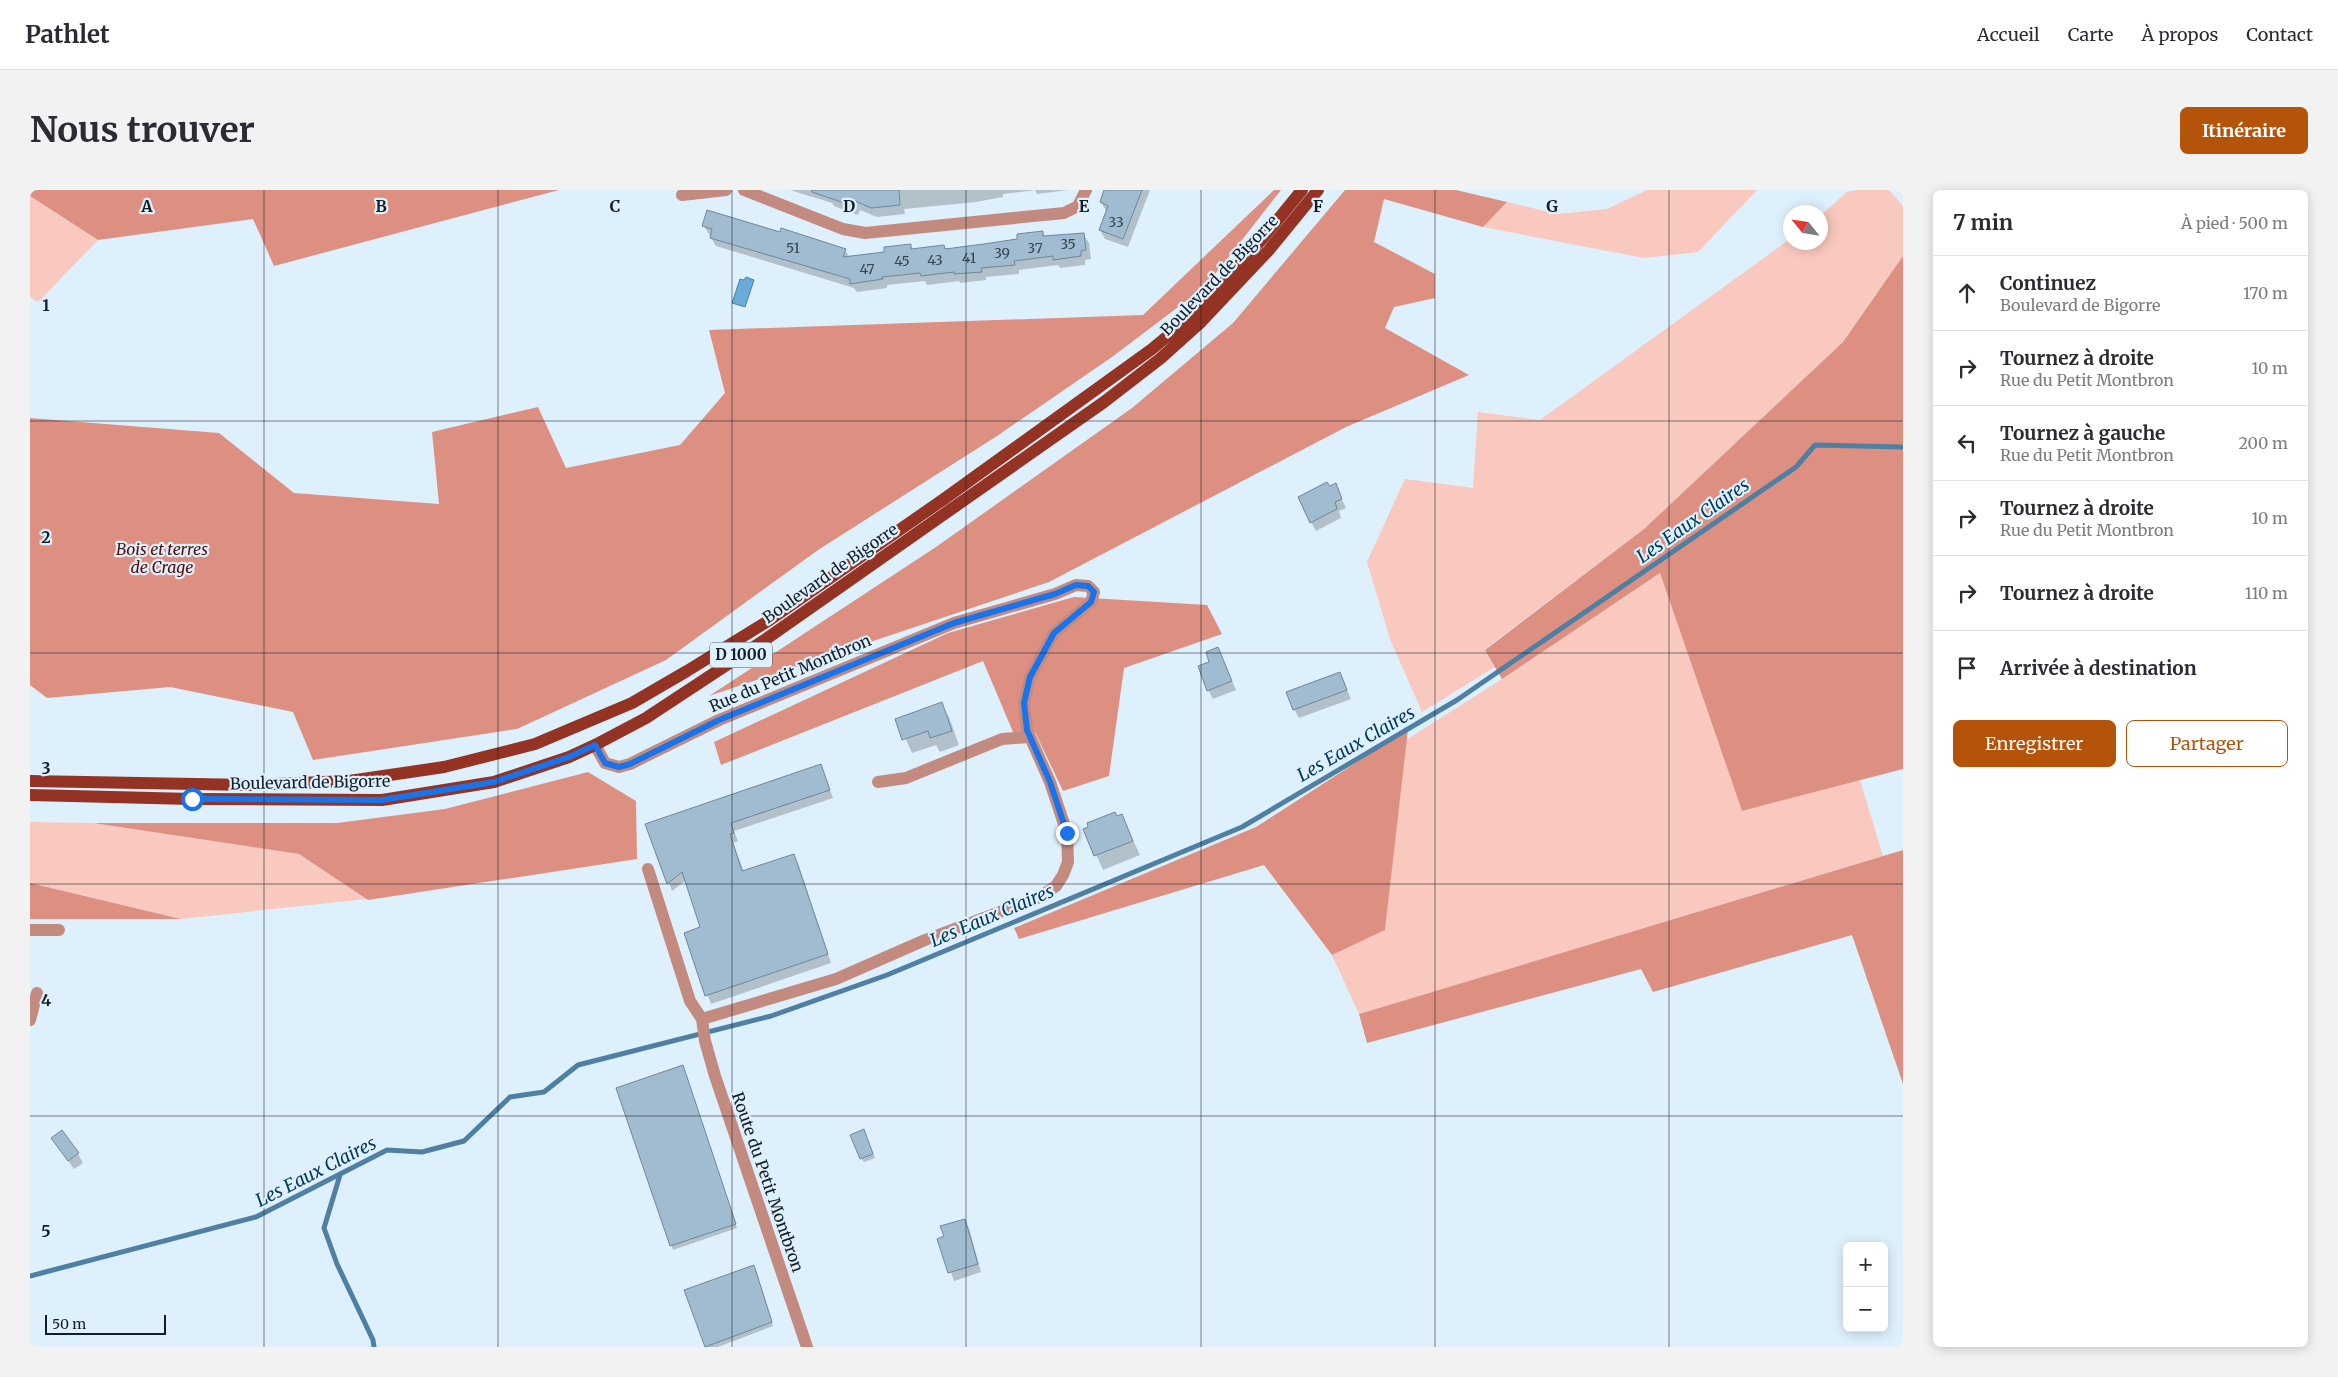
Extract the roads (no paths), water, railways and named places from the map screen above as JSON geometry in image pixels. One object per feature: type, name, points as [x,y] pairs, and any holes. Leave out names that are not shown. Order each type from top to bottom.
[{"type":"main road","name":"Boulevard de Bigorre","points":[[30,781],[250,785],[349,781],[444,767],[535,744],[632,703],[768,621],[952,493],[1152,349],[1200,308],[1263,238],[1302,190]]},
{"type":"main road","name":"Boulevard de Bigorre","points":[[30,795],[192,799],[382,800],[494,782],[569,757],[595,745],[646,718],[766,639],[1104,402],[1161,358],[1201,322],[1269,250],[1318,190]]},
{"type":"street","points":[[682,195],[726,190]]},
{"type":"street","points":[[744,190],[843,229],[865,233],[1064,213],[1078,206],[1086,190]]},
{"type":"street","name":"Rue du Petit Montbron","points":[[595,745],[605,763],[619,767],[630,764],[719,720],[954,623],[1055,594],[1076,585],[1088,586],[1094,592],[1091,602],[1054,633],[1033,669],[1024,703],[1030,736]]},
{"type":"street","points":[[648,869],[690,1001],[702,1022],[836,979],[925,940],[1040,896],[1056,886],[1063,875],[1068,862],[1067,833],[1050,782],[1030,736],[1002,739],[906,778],[878,782]]},
{"type":"street","points":[[30,930],[59,930]]},
{"type":"street","points":[[30,1020],[37,992]]},
{"type":"street","name":"Route du Petit Montbron","points":[[702,1022],[705,1041],[770,1242],[808,1347]]},
{"type":"water","points":[[746,277],[754,280],[745,307],[732,303],[740,279],[744,280]]},
{"type":"waterway","name":"Les Eaux Claires","points":[[30,1276],[256,1217],[387,1150],[422,1152],[464,1141],[510,1097],[544,1092],[578,1065],[771,1016],[887,975],[1242,827],[1457,700],[1796,467],[1815,445],[1903,447]]},
{"type":"waterway","points":[[340,1175],[324,1228],[337,1264],[373,1340],[374,1347]]},
{"type":"park label","name":"Bois et terres de Crage","points":[[162,558]]}]
